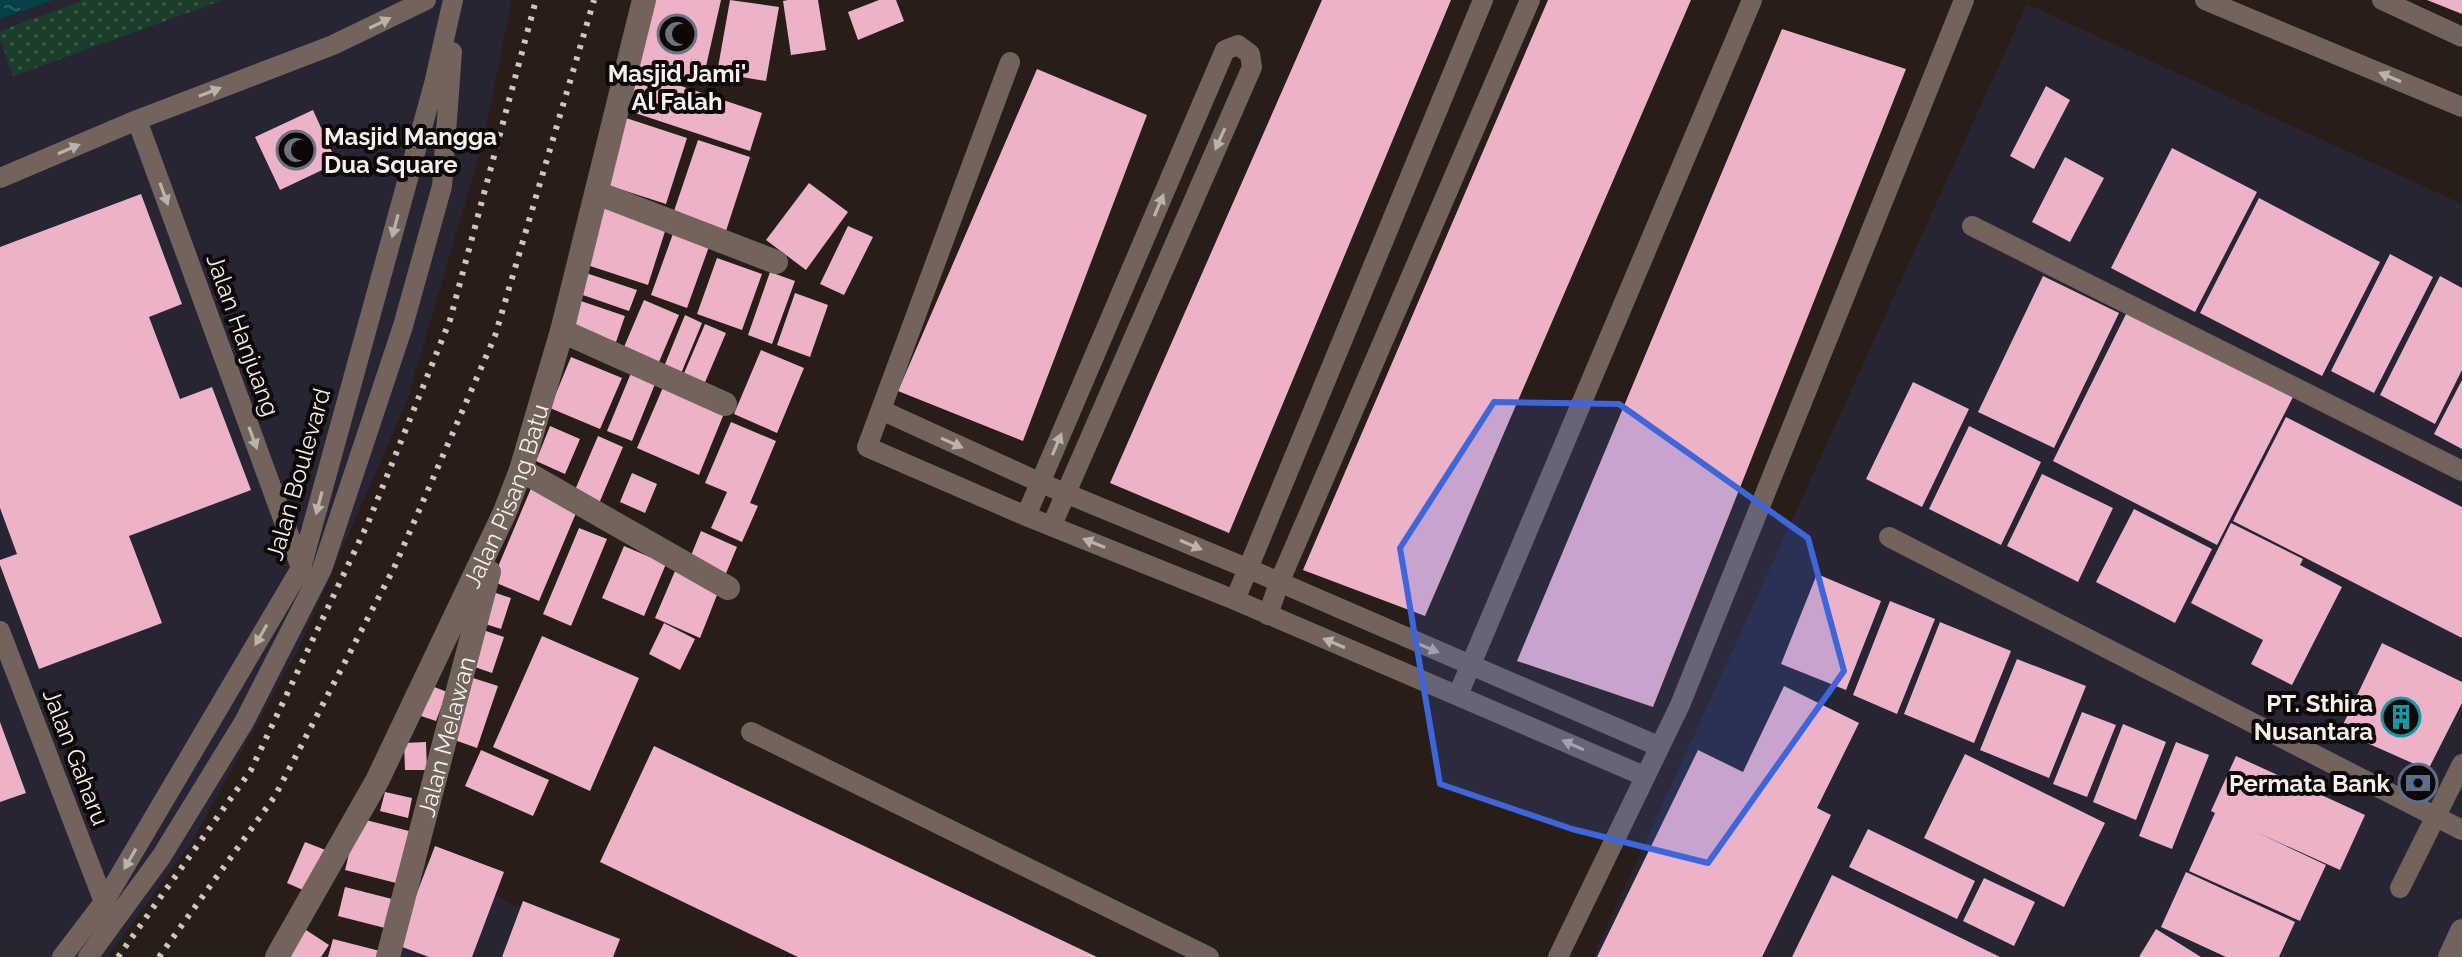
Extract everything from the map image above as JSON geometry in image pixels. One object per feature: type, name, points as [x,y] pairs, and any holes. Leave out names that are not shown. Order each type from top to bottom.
[{"type":"street","name":"Jalan Pisang Batu","points":[[277,957],[377,781],[504,514],[521,470],[562,331],[644,0]]},
{"type":"street","points":[[597,193],[776,262]]},
{"type":"street","points":[[562,331],[725,404]]},
{"type":"street","points":[[521,470],[728,588]]},
{"type":"street","name":"Jalan Melawan","points":[[388,957],[504,514]]},
{"type":"street","points":[[2450,957],[2462,931]]},
{"type":"lane","points":[[0,178],[137,120],[333,45],[426,0]]},
{"type":"lane","points":[[88,957],[161,857],[244,722],[322,569],[403,326],[442,186],[454,0]]},
{"type":"lane","name":"Jalan Boulevard","points":[[62,957],[104,902],[301,568],[434,84],[454,0]]},
{"type":"lane","points":[[1235,600],[1483,0]]},
{"type":"lane","points":[[1268,615],[1279,583],[1530,0]]},
{"type":"lane","points":[[1458,695],[1752,0]]},
{"type":"lane","points":[[1558,957],[1680,705],[1964,0]]},
{"type":"lane","points":[[2382,0],[2462,37]]},
{"type":"lane","points":[[2209,1],[2462,107]]},
{"type":"lane","points":[[1026,516],[1225,50],[1238,45],[1250,54],[1252,67],[1052,525]]},
{"type":"lane","points":[[1010,62],[867,447],[1026,516],[1235,600],[1644,776]]},
{"type":"lane","name":"Jalan Hanjuang","points":[[137,120],[301,568]]},
{"type":"lane","points":[[1972,226],[2462,471]]},
{"type":"lane","points":[[881,410],[1041,483],[1249,569],[1658,746]]},
{"type":"lane","points":[[1889,537],[2462,830]]},
{"type":"lane","name":"Jalan Gaharu","points":[[0,631],[104,902]]},
{"type":"lane","points":[[751,732],[1209,957]]},
{"type":"lane","points":[[2400,888],[2462,764]]},
{"type":"highlighted area","points":[[1494,402],[1619,404],[1808,538],[1844,671],[1708,863],[1572,829],[1440,784],[1400,548]]},
{"type":"shaded area","points":[[54,0],[512,0],[483,142],[407,401],[298,650],[192,842],[108,957],[0,957],[0,19]]},
{"type":"shaded area","points":[[2027,4],[2462,204],[2462,925],[2447,957],[1593,957]]},
{"type":"shaded area","points":[[418,858],[622,957],[397,957]]},
{"type":"green space","points":[[84,0],[223,0],[13,76],[0,31]]},
{"type":"water","points":[[0,0],[54,0],[0,19]]},
{"type":"building","name":"Masjid Jami' Al Falah","points":[[648,0],[721,0],[702,84],[633,68]]},
{"type":"building","points":[[730,0],[779,7],[766,81],[717,73]]},
{"type":"building","points":[[818,0],[826,50],[791,55],[783,1]]},
{"type":"building","points":[[879,0],[896,0],[904,21],[858,40],[848,12]]},
{"type":"building","points":[[1322,0],[1451,0],[1229,533],[1110,483]]},
{"type":"building","points":[[1548,0],[1691,0],[1425,616],[1303,570]]},
{"type":"building","points":[[2427,0],[2462,0],[2462,14]]},
{"type":"building","points":[[1782,29],[1906,69],[1653,707],[1517,661]]},
{"type":"building","points":[[1037,69],[1147,115],[1023,441],[898,391]]},
{"type":"building","points":[[636,71],[762,113],[750,151],[623,109]]},
{"type":"building","points":[[2046,86],[2070,100],[2034,169],[2010,156]]},
{"type":"building","name":"Masjid Mangga Dua Square","points":[[313,110],[337,163],[280,190],[255,137]]},
{"type":"building","points":[[623,117],[687,138],[666,204],[601,183]]},
{"type":"building","points":[[698,140],[750,157],[726,231],[673,214]]},
{"type":"building","points":[[2172,148],[2257,192],[2195,312],[2111,268]]},
{"type":"building","points":[[2065,157],[2104,178],[2070,242],[2032,222]]},
{"type":"building","points":[[809,183],[848,212],[806,270],[766,240]]},
{"type":"building","points":[[141,194],[182,304],[149,317],[180,399],[212,387],[251,490],[129,536],[162,623],[39,669],[0,565],[0,560],[17,554],[0,508],[0,247]]},
{"type":"building","points":[[2259,198],[2380,262],[2322,376],[2200,313]]},
{"type":"building","points":[[603,204],[667,225],[648,285],[584,264]]},
{"type":"building","points":[[848,226],[873,237],[844,295],[820,284]]},
{"type":"building","points":[[675,228],[711,241],[687,308],[651,295]]},
{"type":"building","points":[[2390,254],[2433,277],[2374,393],[2331,371]]},
{"type":"building","points":[[717,258],[762,274],[742,330],[697,314]]},
{"type":"building","points":[[580,271],[637,290],[629,311],[574,292]]},
{"type":"building","points":[[770,272],[795,281],[772,344],[748,335]]},
{"type":"building","points":[[2043,276],[2119,313],[2054,448],[1978,412]]},
{"type":"building","points":[[2440,276],[2462,288],[2462,370],[2435,424],[2380,395]]},
{"type":"building","points":[[795,293],[828,305],[810,357],[777,345]]},
{"type":"building","points":[[575,299],[625,316],[616,342],[567,325]]},
{"type":"building","points":[[644,300],[679,315],[659,362],[624,347]]},
{"type":"building","points":[[2127,312],[2293,397],[2217,545],[2053,461]]},
{"type":"building","points":[[685,315],[702,323],[680,376],[663,369]]},
{"type":"building","points":[[705,324],[726,333],[703,387],[682,378]]},
{"type":"building","points":[[761,350],[804,368],[777,433],[734,414]]},
{"type":"building","points":[[571,357],[622,378],[600,429],[550,408]]},
{"type":"building","points":[[631,373],[655,384],[632,441],[607,431]]},
{"type":"building","points":[[2462,380],[2462,449],[2434,434]]},
{"type":"building","points":[[1913,382],[1969,409],[1922,507],[1866,479]]},
{"type":"building","points":[[664,385],[725,411],[699,475],[637,448]]},
{"type":"building","points":[[2286,417],[2462,507],[2462,638],[2233,521]]},
{"type":"building","points":[[731,422],[776,441],[750,503],[758,506],[742,542],[711,528],[727,492],[705,483]]},
{"type":"building","points":[[550,426],[580,439],[565,474],[536,461]]},
{"type":"building","points":[[1969,426],[2041,462],[2001,545],[1929,509]]},
{"type":"building","points":[[598,436],[623,447],[597,508],[572,497]]},
{"type":"building","points":[[632,473],[657,484],[645,513],[620,502]]},
{"type":"building","points":[[2042,474],[2113,508],[2078,582],[2007,546]]},
{"type":"building","points":[[532,486],[579,506],[539,601],[492,581]]},
{"type":"building","points":[[2134,509],[2212,549],[2175,623],[2096,582]]},
{"type":"building","points":[[2231,523],[2303,559],[2300,565],[2342,587],[2292,685],[2251,664],[2263,640],[2191,603]]},
{"type":"building","points":[[579,528],[607,539],[571,626],[543,614]]},
{"type":"building","points":[[701,531],[737,547],[724,578],[688,563]]},
{"type":"building","points":[[624,546],[666,564],[644,616],[602,598]]},
{"type":"building","points":[[675,571],[719,590],[700,638],[655,618]]},
{"type":"building","points":[[1817,574],[1881,601],[1846,690],[1781,664]]},
{"type":"building","points":[[487,590],[511,598],[501,629],[476,621]]},
{"type":"building","points":[[1890,601],[1935,619],[1897,714],[1853,695]]},
{"type":"building","points":[[1940,622],[2011,651],[1974,743],[1904,714]]},
{"type":"building","points":[[664,623],[695,639],[680,670],[649,654]]},
{"type":"building","points":[[477,628],[504,637],[492,673],[466,664]]},
{"type":"building","points":[[542,636],[639,678],[590,791],[493,747]]},
{"type":"building","name":"PT. Sthira Nusantara","points":[[2382,643],[2462,682],[2462,703],[2428,770],[2340,731]]},
{"type":"building","points":[[2017,659],[2086,686],[2049,778],[1980,750]]},
{"type":"building","points":[[470,677],[498,686],[477,748],[449,738]]},
{"type":"building","points":[[432,686],[447,692],[436,721],[421,716]]},
{"type":"building","points":[[1784,686],[1859,723],[1817,808],[1831,815],[1762,957],[1597,957],[1698,750],[1743,772]]},
{"type":"building","points":[[2082,712],[2116,725],[2087,797],[2053,784]]},
{"type":"building","points":[[0,722],[26,793],[0,802]]},
{"type":"building","points":[[2123,724],[2166,742],[2136,820],[2093,802]]},
{"type":"building","points":[[426,742],[427,770],[405,770],[404,743]]},
{"type":"building","points":[[2176,742],[2209,755],[2172,849],[2139,836]]},
{"type":"building","points":[[654,746],[1097,957],[798,957],[600,862]]},
{"type":"building","points":[[481,750],[549,780],[533,816],[465,786]]},
{"type":"building","points":[[1965,754],[2105,823],[2064,907],[1924,838]]},
{"type":"building","points":[[2236,756],[2365,815],[2340,870],[2256,832],[2326,865],[2300,921],[2189,871]]},
{"type":"building","points":[[385,792],[412,798],[408,818],[380,811]]},
{"type":"building","points":[[358,818],[409,831],[396,883],[345,870]]},
{"type":"building","points":[[1868,829],[1975,881],[1957,919],[1849,867]]},
{"type":"building","points":[[305,842],[328,851],[310,893],[287,883]]},
{"type":"building","points":[[435,846],[504,872],[472,957],[429,957],[397,945]]},
{"type":"building","points":[[2186,872],[2295,922],[2279,957],[2226,957],[2161,927]]},
{"type":"building","points":[[1832,875],[2000,957],[1792,957]]},
{"type":"building","points":[[1984,878],[2035,902],[2014,946],[1963,921]]},
{"type":"building","points":[[345,887],[392,899],[385,928],[338,916]]},
{"type":"building","points":[[523,901],[620,939],[613,957],[502,957]]},
{"type":"building","points":[[2156,929],[2201,957],[2139,957]]},
{"type":"building","points":[[306,930],[329,945],[321,957],[287,957]]},
{"type":"building","points":[[333,939],[380,951],[378,957],[328,957]]},
{"type":"railway","points":[[118,957],[251,770],[368,523],[450,320],[536,0]]},
{"type":"railway","points":[[159,957],[275,796],[394,568],[495,336],[594,0]]},
{"type":"place","name":"Masjid Jami' Al Falah","points":[[677,34]]},
{"type":"place","name":"Masjid Mangga Dua Square","points":[[296,150]]},
{"type":"place","name":"PT. Sthira Nusantara","points":[[2401,717]]},
{"type":"place","name":"Permata Bank","points":[[2418,783]]}]
